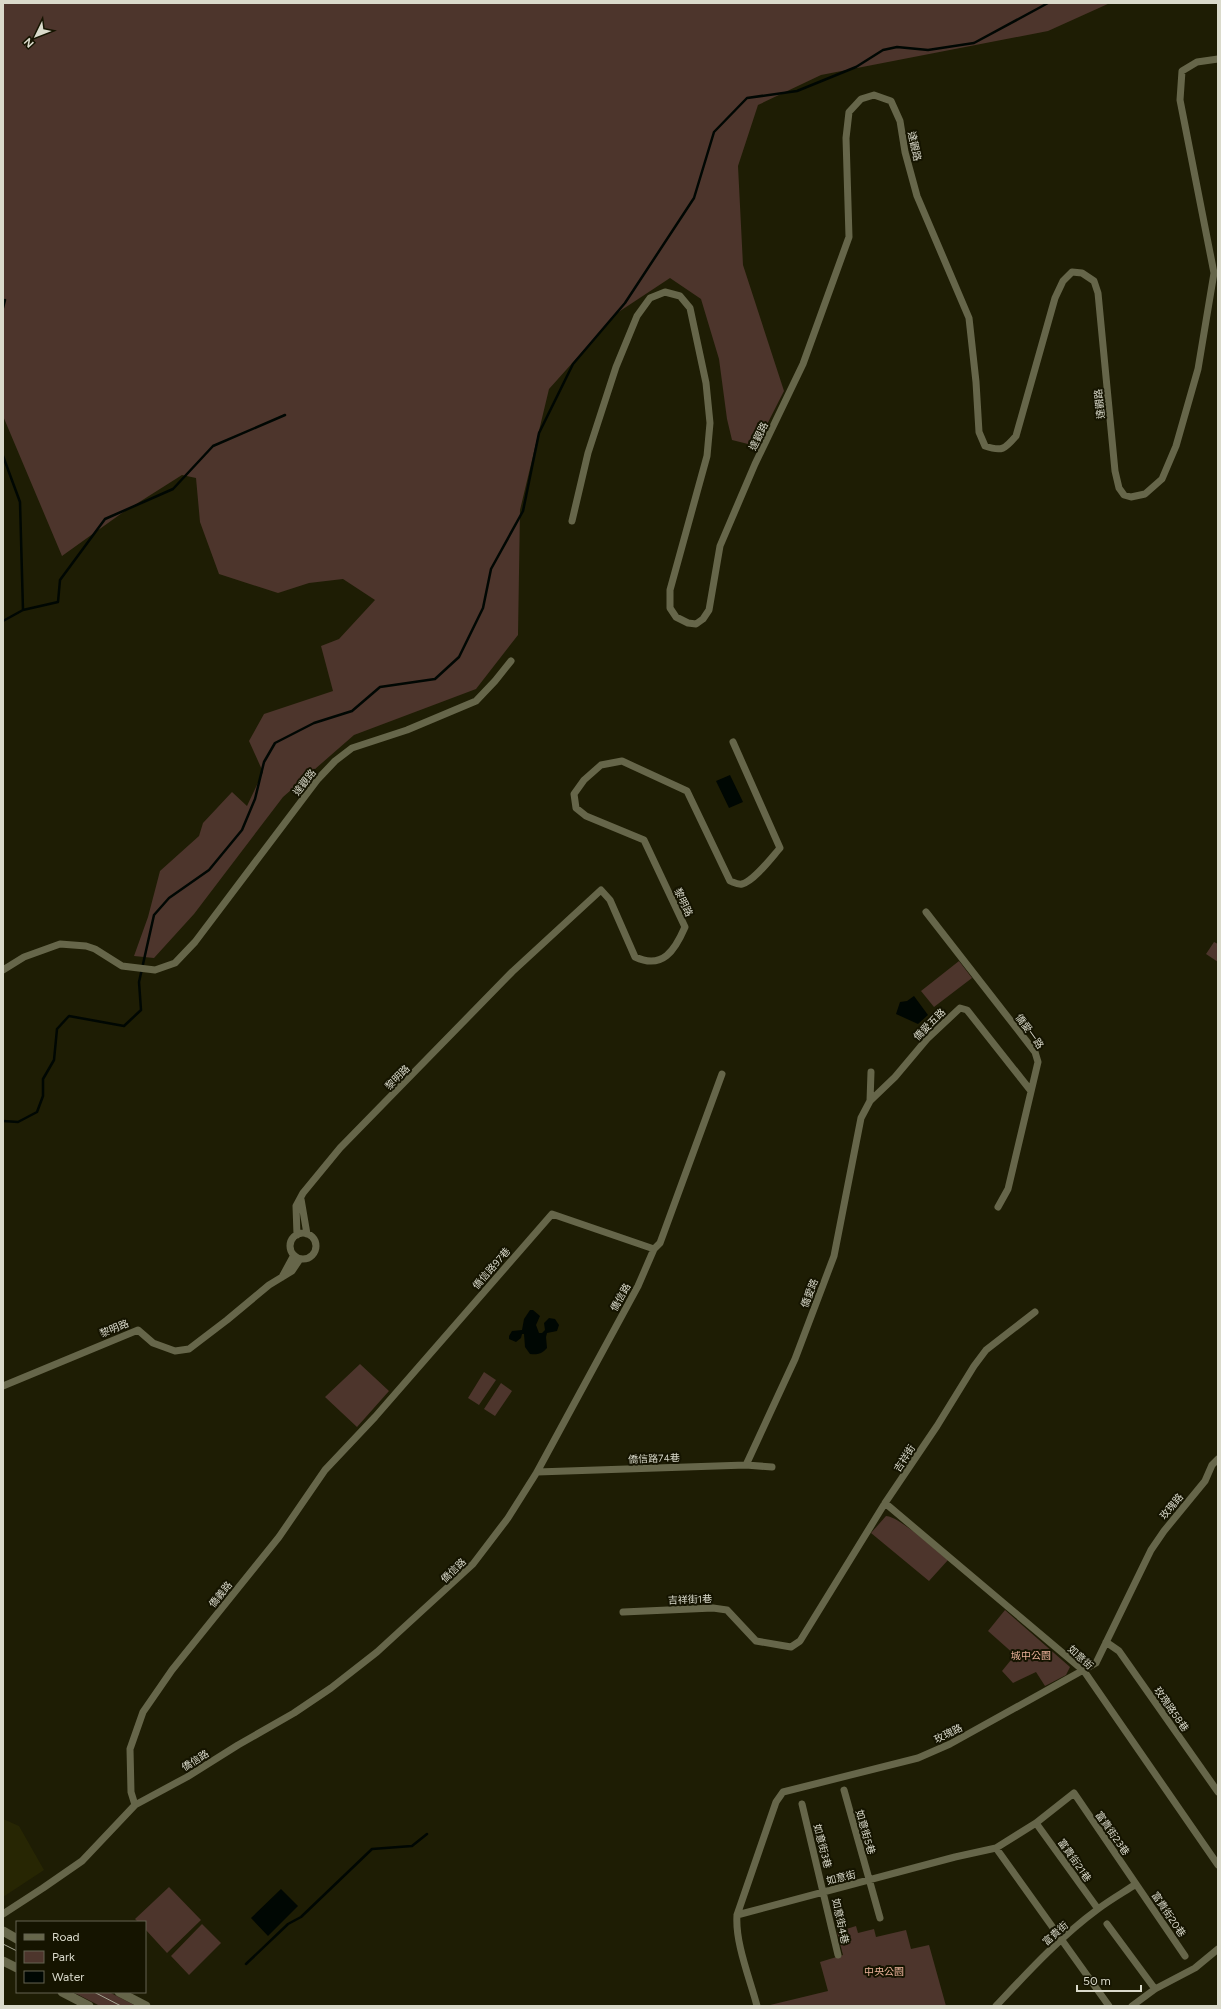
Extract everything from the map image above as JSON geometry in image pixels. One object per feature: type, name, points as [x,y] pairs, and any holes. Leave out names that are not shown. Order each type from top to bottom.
[{"type":"street","name":"達觀路","points":[[572,521],[588,453],[616,367],[637,316],[650,298],[665,292],[680,296],[690,308],[706,383],[710,423],[708,456],[670,590],[670,608],[676,617],[688,623],[696,624],[709,610],[720,546],[756,464],[803,364],[849,237],[846,138],[849,112],[861,99],[874,95],[891,101],[900,121],[905,152],[917,196],[969,318],[976,382],[978,432],[985,446],[998,450],[1007,447],[1016,436],[1055,298],[1063,281],[1072,272],[1082,273],[1094,281],[1098,293],[1115,470],[1120,488],[1124,495],[1131,497],[1146,494],[1162,479],[1176,446],[1198,369],[1214,273],[1180,100],[1182,71],[1197,62],[1218,59]]},
{"type":"street","name":"達觀路","points":[[3,970],[24,956],[60,944],[86,946],[95,949],[122,966],[155,970],[175,963],[195,942],[318,779],[335,761],[352,748],[413,728],[476,701],[511,661]]},
{"type":"street","name":"黎明路","points":[[282,1277],[294,1255],[290,1246],[293,1238],[297,1235],[296,1206],[303,1193],[340,1148],[512,972],[601,890],[610,900],[635,957],[646,962],[657,961],[667,956],[677,944],[685,927],[644,840],[586,816],[576,808],[574,794],[584,780],[601,765],[622,761],[687,791],[730,881],[742,884],[755,875],[780,848],[733,742]]},
{"type":"street","name":"僑愛一路","points":[[926,912],[1034,1052],[1038,1062],[1008,1189],[998,1207]]},
{"type":"street","name":"僑愛五路","points":[[870,1101],[895,1076],[927,1039],[960,1008],[967,1010],[1031,1091]]},
{"type":"street","points":[[870,1101],[871,1072]]},
{"type":"street","name":"僑信路","points":[[3,1914],[44,1888],[82,1861],[135,1805],[187,1777],[238,1745],[294,1713],[331,1688],[377,1652],[473,1564],[508,1518],[537,1472],[638,1286],[654,1249],[660,1243],[722,1074]]},
{"type":"street","name":"僑愛路","points":[[746,1465],[795,1358],[834,1256],[853,1167],[860,1118],[870,1101]]},
{"type":"street","name":"黎明路","points":[[3,1386],[138,1330],[153,1343],[175,1351],[189,1349],[269,1285],[292,1271],[300,1259],[311,1257],[316,1251],[315,1240],[307,1234],[301,1199]]},
{"type":"street","name":"僑信路97巷","points":[[375,1416],[552,1214],[654,1249]]},
{"type":"street","points":[[297,1235],[307,1234]]},
{"type":"street","points":[[294,1255],[300,1259]]},
{"type":"street","name":"吉祥街","points":[[807,1630],[885,1503],[986,1350],[1035,1312]]},
{"type":"street","name":"僑義路","points":[[135,1805],[131,1792],[130,1749],[143,1712],[189,1648],[278,1536],[325,1470],[375,1416]]},
{"type":"street","name":"玫瑰路","points":[[757,2006],[740,1940],[737,1915],[776,1802],[783,1792],[918,1758],[950,1744],[1096,1663],[1151,1550],[1164,1531],[1205,1481],[1212,1465],[1218,1459]]},
{"type":"street","name":"僑信路74巷","points":[[537,1472],[746,1465],[772,1467]]},
{"type":"street","name":"如意街","points":[[885,1503],[1084,1671],[1218,1865]]},
{"type":"street","name":"吉祥街1巷","points":[[623,1612],[713,1608],[727,1610],[756,1641],[791,1648],[800,1641],[807,1630]]},
{"type":"street","name":"玫瑰路58巷","points":[[1106,1642],[1119,1651],[1218,1792]]},
{"type":"street","name":"如意街5巷","points":[[844,1790],[880,1918]]},
{"type":"street","name":"如意街","points":[[737,1915],[955,1857],[996,1848],[1036,1822],[1074,1793]]},
{"type":"street","name":"富貴街23巷","points":[[1074,1793],[1136,1884]]},
{"type":"street","name":"如意街3巷","points":[[802,1804],[824,1892]]},
{"type":"street","name":"富貴街21巷","points":[[1036,1822],[1098,1909]]},
{"type":"street","points":[[996,1848],[1109,2006]]},
{"type":"street","name":"富貴街","points":[[996,2006],[1033,1967],[1062,1940],[1098,1909],[1136,1884]]},
{"type":"street","name":"富貴街20巷","points":[[1136,1884],[1185,1956]]},
{"type":"street","name":"如意街4巷","points":[[824,1892],[838,1955]]},
{"type":"street","points":[[1107,1924],[1155,1989]]},
{"type":"street","points":[[3,1932],[16,1938]]},
{"type":"street","points":[[1132,2006],[1155,1989],[1196,1968],[1218,1949]]},
{"type":"street","points":[[3,1961],[16,1968]]},
{"type":"street","points":[[64,1993],[89,2006]]},
{"type":"street","points":[[121,1993],[146,2006]]},
{"type":"shaded area","points":[[3,1819],[19,1826],[44,1870],[3,1897]]},
{"type":"green space","points":[[3,3],[1110,3],[1048,31],[821,75],[758,105],[738,166],[743,265],[784,391],[756,446],[732,440],[727,419],[719,359],[701,299],[670,278],[617,313],[549,389],[520,510],[518,635],[476,689],[354,735],[283,797],[194,914],[154,958],[134,956],[148,917],[160,871],[199,836],[203,823],[232,792],[247,806],[263,772],[249,741],[264,714],[333,691],[321,646],[339,639],[375,600],[343,579],[309,583],[278,593],[219,574],[200,522],[196,478],[182,475],[122,513],[62,556],[3,416]]},
{"type":"green space","points":[[1214,942],[1218,944],[1218,962],[1206,954]]},
{"type":"green space","points":[[959,961],[972,978],[934,1007],[921,991]]},
{"type":"green space","points":[[360,1364],[389,1391],[357,1427],[325,1397]]},
{"type":"green space","points":[[484,1372],[496,1380],[479,1405],[468,1398]]},
{"type":"green space","points":[[501,1383],[512,1391],[495,1416],[484,1409]]},
{"type":"green space","points":[[886,1516],[908,1528],[948,1560],[929,1581],[871,1533]]},
{"type":"green space","name":"城中公園","points":[[1005,1610],[1070,1667],[1066,1675],[1045,1686],[1036,1672],[1013,1683],[1002,1671],[1015,1655],[988,1631]]},
{"type":"green space","points":[[169,1887],[201,1920],[167,1953],[146,1930],[146,1921],[137,1921],[135,1919]]},
{"type":"green space","points":[[202,1924],[221,1943],[189,1975],[171,1956]]},
{"type":"green space","name":"中央公園","points":[[856,1926],[858,1933],[874,1929],[876,1937],[906,1930],[911,1949],[929,1945],[946,2006],[766,2006],[828,1991],[820,1962],[843,1955],[837,1932]]},
{"type":"green space","points":[[75,1993],[111,1993],[136,2006],[100,2006]]},
{"type":"water","points":[[730,775],[743,802],[729,808],[716,781]]},
{"type":"water","points":[[914,996],[928,1015],[918,1024],[896,1014],[900,1002],[907,1001]]},
{"type":"water","points":[[530,1310],[533,1310],[540,1316],[536,1325],[539,1333],[542,1333],[545,1330],[544,1323],[549,1318],[555,1319],[559,1325],[557,1331],[547,1333],[547,1348],[543,1352],[537,1354],[530,1354],[525,1347],[524,1334],[522,1334],[521,1338],[516,1342],[509,1339],[512,1331],[522,1330],[524,1319]]},
{"type":"water","points":[[281,1889],[298,1906],[268,1936],[251,1918]]},
{"type":"waterway","points":[[3,1121],[18,1122],[37,1112],[43,1096],[43,1079],[54,1060],[57,1029],[69,1016],[124,1026],[141,1010],[139,982],[154,915],[169,898],[209,870],[242,830],[255,799],[264,762],[275,743],[314,723],[352,711],[380,687],[435,679],[459,657],[483,608],[491,569],[523,511],[539,433],[573,364],[625,303],[694,198],[714,132],[747,98],[797,91],[856,67],[883,50],[897,47],[928,50],[974,43],[1048,3]]},
{"type":"waterway","points":[[3,308],[5,300]]},
{"type":"waterway","points":[[3,621],[23,610],[58,602],[60,580],[105,519],[173,489],[213,446],[285,415]]},
{"type":"waterway","points":[[3,456],[20,502],[23,610]]},
{"type":"waterway","points":[[246,1964],[288,1924],[301,1917],[372,1849],[412,1846],[427,1834]]},
{"type":"tram line","points":[[3,1944],[16,1950]]},
{"type":"tram line","points":[[96,1993],[121,2006]]}]
